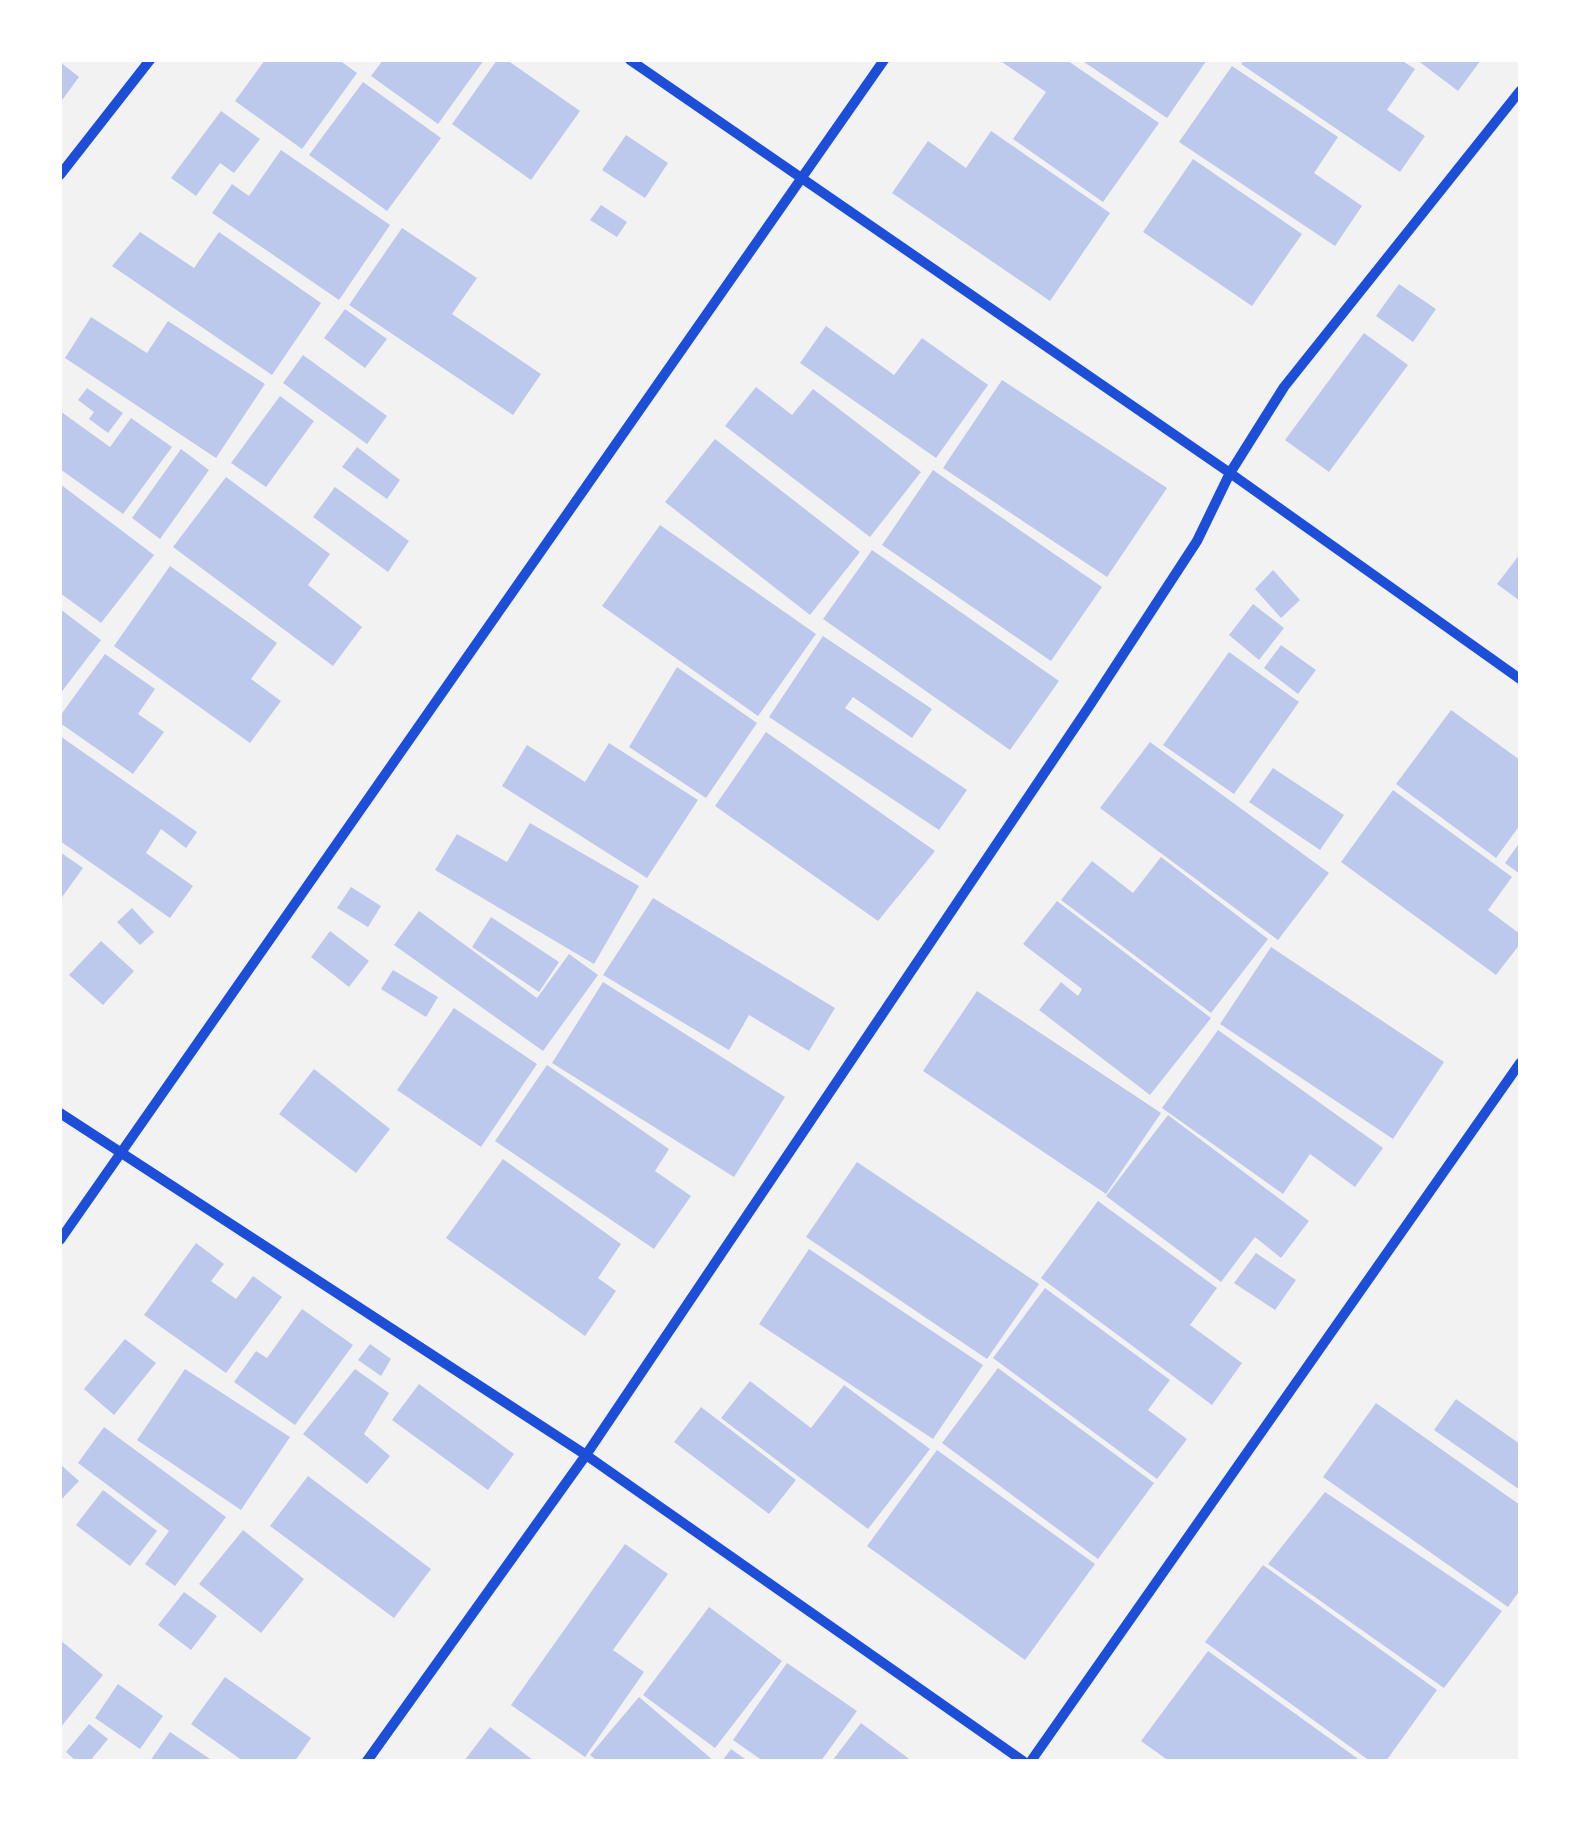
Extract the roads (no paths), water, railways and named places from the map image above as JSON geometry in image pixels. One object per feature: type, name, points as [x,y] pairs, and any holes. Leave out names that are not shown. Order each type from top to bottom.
[{"type":"street","points":[[60,175],[150,60]]},
{"type":"street","points":[[630,60],[1230,472],[1520,679]]},
{"type":"street","points":[[60,1240],[884,60]]},
{"type":"street","points":[[366,1761],[586,1455],[1186,558],[1230,472],[1284,387],[1520,92]]},
{"type":"street","points":[[1031,1761],[1520,1063]]},
{"type":"street","points":[[60,1113],[586,1455],[1023,1761]]}]
